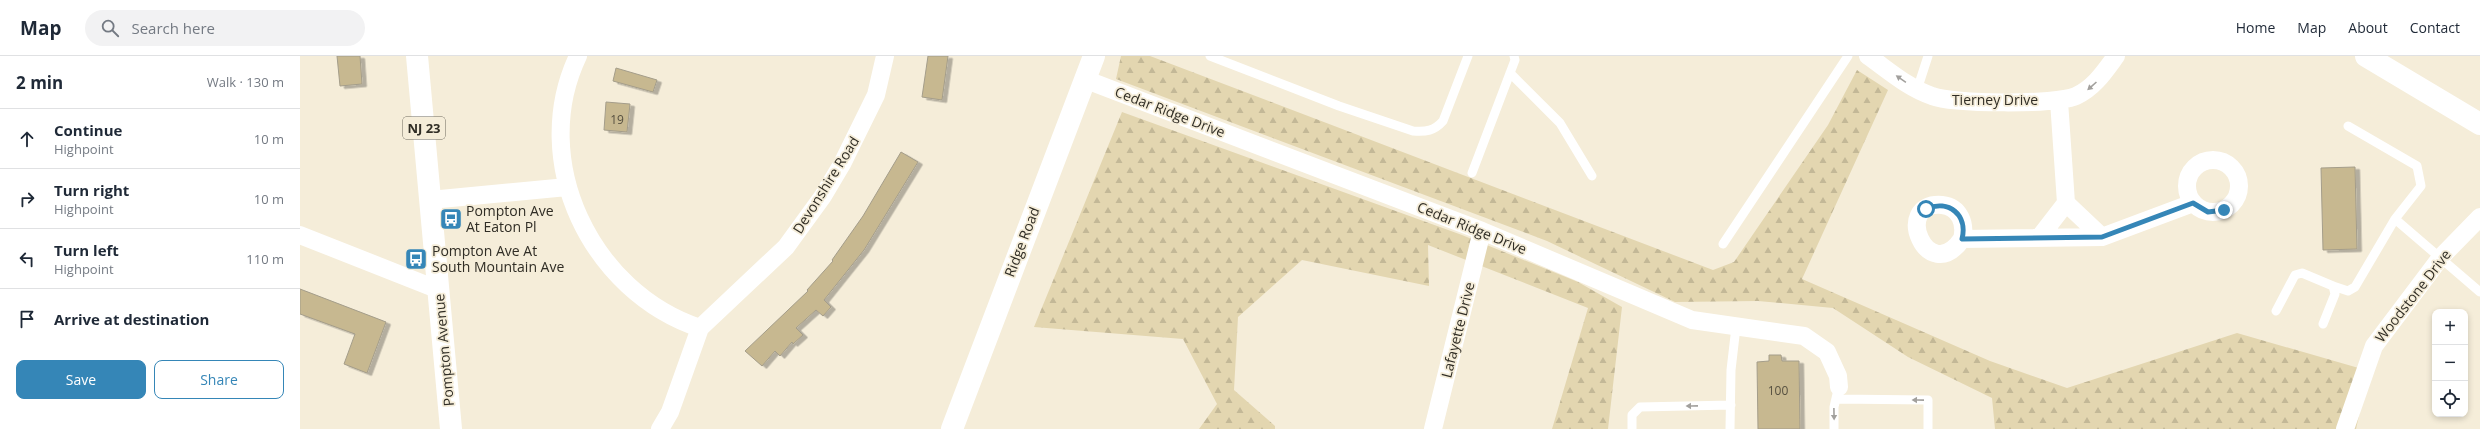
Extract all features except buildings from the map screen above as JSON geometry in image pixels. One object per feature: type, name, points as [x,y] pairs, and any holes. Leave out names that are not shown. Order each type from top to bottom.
[{"type":"main road","name":"Pompton Avenue","points":[[417,56],[451,429]]},
{"type":"main road","name":"Ridge Road","points":[[952,429],[1094,56]]},
{"type":"main road","points":[[2366,56],[2480,124]]},
{"type":"street","points":[[578,56],[568,79],[561,113],[560,150],[566,187],[583,227],[603,257],[622,278],[666,313],[700,328],[670,412],[660,429]]},
{"type":"street","name":"Devonshire Road","points":[[700,328],[786,247],[814,209],[860,130],[876,95],[885,56]]},
{"type":"street","name":"Tierney Drive","points":[[1868,56],[1917,90],[1947,101],[2059,101],[2085,91],[2095,84],[2116,56]]},
{"type":"street","name":"Cedar Ridge Drive","points":[[1084,79],[1482,231],[1692,320],[1804,336],[1827,352],[1838,376],[1838,393]]},
{"type":"street","points":[[2039,238],[2066,203],[2059,101]]},
{"type":"street","points":[[430,200],[566,187]]},
{"type":"street","points":[[2066,203],[2102,237]]},
{"type":"street","points":[[1962,239],[2102,237],[2193,203]]},
{"type":"street","name":"Woodstone Drive","points":[[2349,428],[2374,346],[2441,257],[2480,217]]},
{"type":"street","name":"Lafayette Drive","points":[[1434,429],[1482,231]]},
{"type":"street","points":[[300,236],[439,290]]},
{"type":"lane","points":[[1210,56],[1338,106],[1413,131],[1425,132],[1437,128],[1443,121],[1468,56]]},
{"type":"lane","points":[[1472,174],[1510,73],[1514,56]]},
{"type":"lane","points":[[1723,244],[1848,56]]},
{"type":"lane","points":[[1917,90],[1928,56]]},
{"type":"lane","points":[[1510,73],[1560,123],[1592,176]]},
{"type":"lane","points":[[2276,311],[2295,276],[2302,273],[2348,291],[2355,287],[2395,219],[2421,186],[2417,166],[2348,126]]},
{"type":"lane","points":[[2395,219],[2480,292]]},
{"type":"lane","points":[[2323,324],[2335,294],[2333,286]]},
{"type":"lane","points":[[1730,429],[1731,370],[1736,327]]},
{"type":"lane","points":[[1834,429],[1838,393],[1928,400],[1928,429]]},
{"type":"lane","points":[[1632,429],[1632,415],[1640,406],[1731,405]]},
{"type":"green space","points":[[1121,56],[1150,56],[1713,270],[1734,262],[1828,125],[1857,70],[1888,90],[1802,279],[1990,361],[2067,388],[2237,333],[2369,371],[2356,429],[1995,429],[1992,398],[1908,357],[1833,308],[1758,301],[1675,302],[1547,241],[1116,79]]},
{"type":"green space","points":[[1122,112],[1462,235],[1578,282],[1622,307],[1608,429],[1552,429],[1588,308],[1428,245],[1429,286],[1302,260],[1238,317],[1234,390],[1275,426],[1275,429],[1199,429],[1217,404],[1183,339],[1034,327]]},
{"type":"place","name":"Pompton Ave At Eaton Pl","points":[[451,219]]},
{"type":"place","name":"Pompton Ave At South Mountain Ave","points":[[416,259]]},
{"type":"route","points":[[1926,209],[1941,205],[1956,211],[1964,224],[1962,239],[2102,237],[2193,203],[2199,208],[2208,212],[2224,210]]}]
